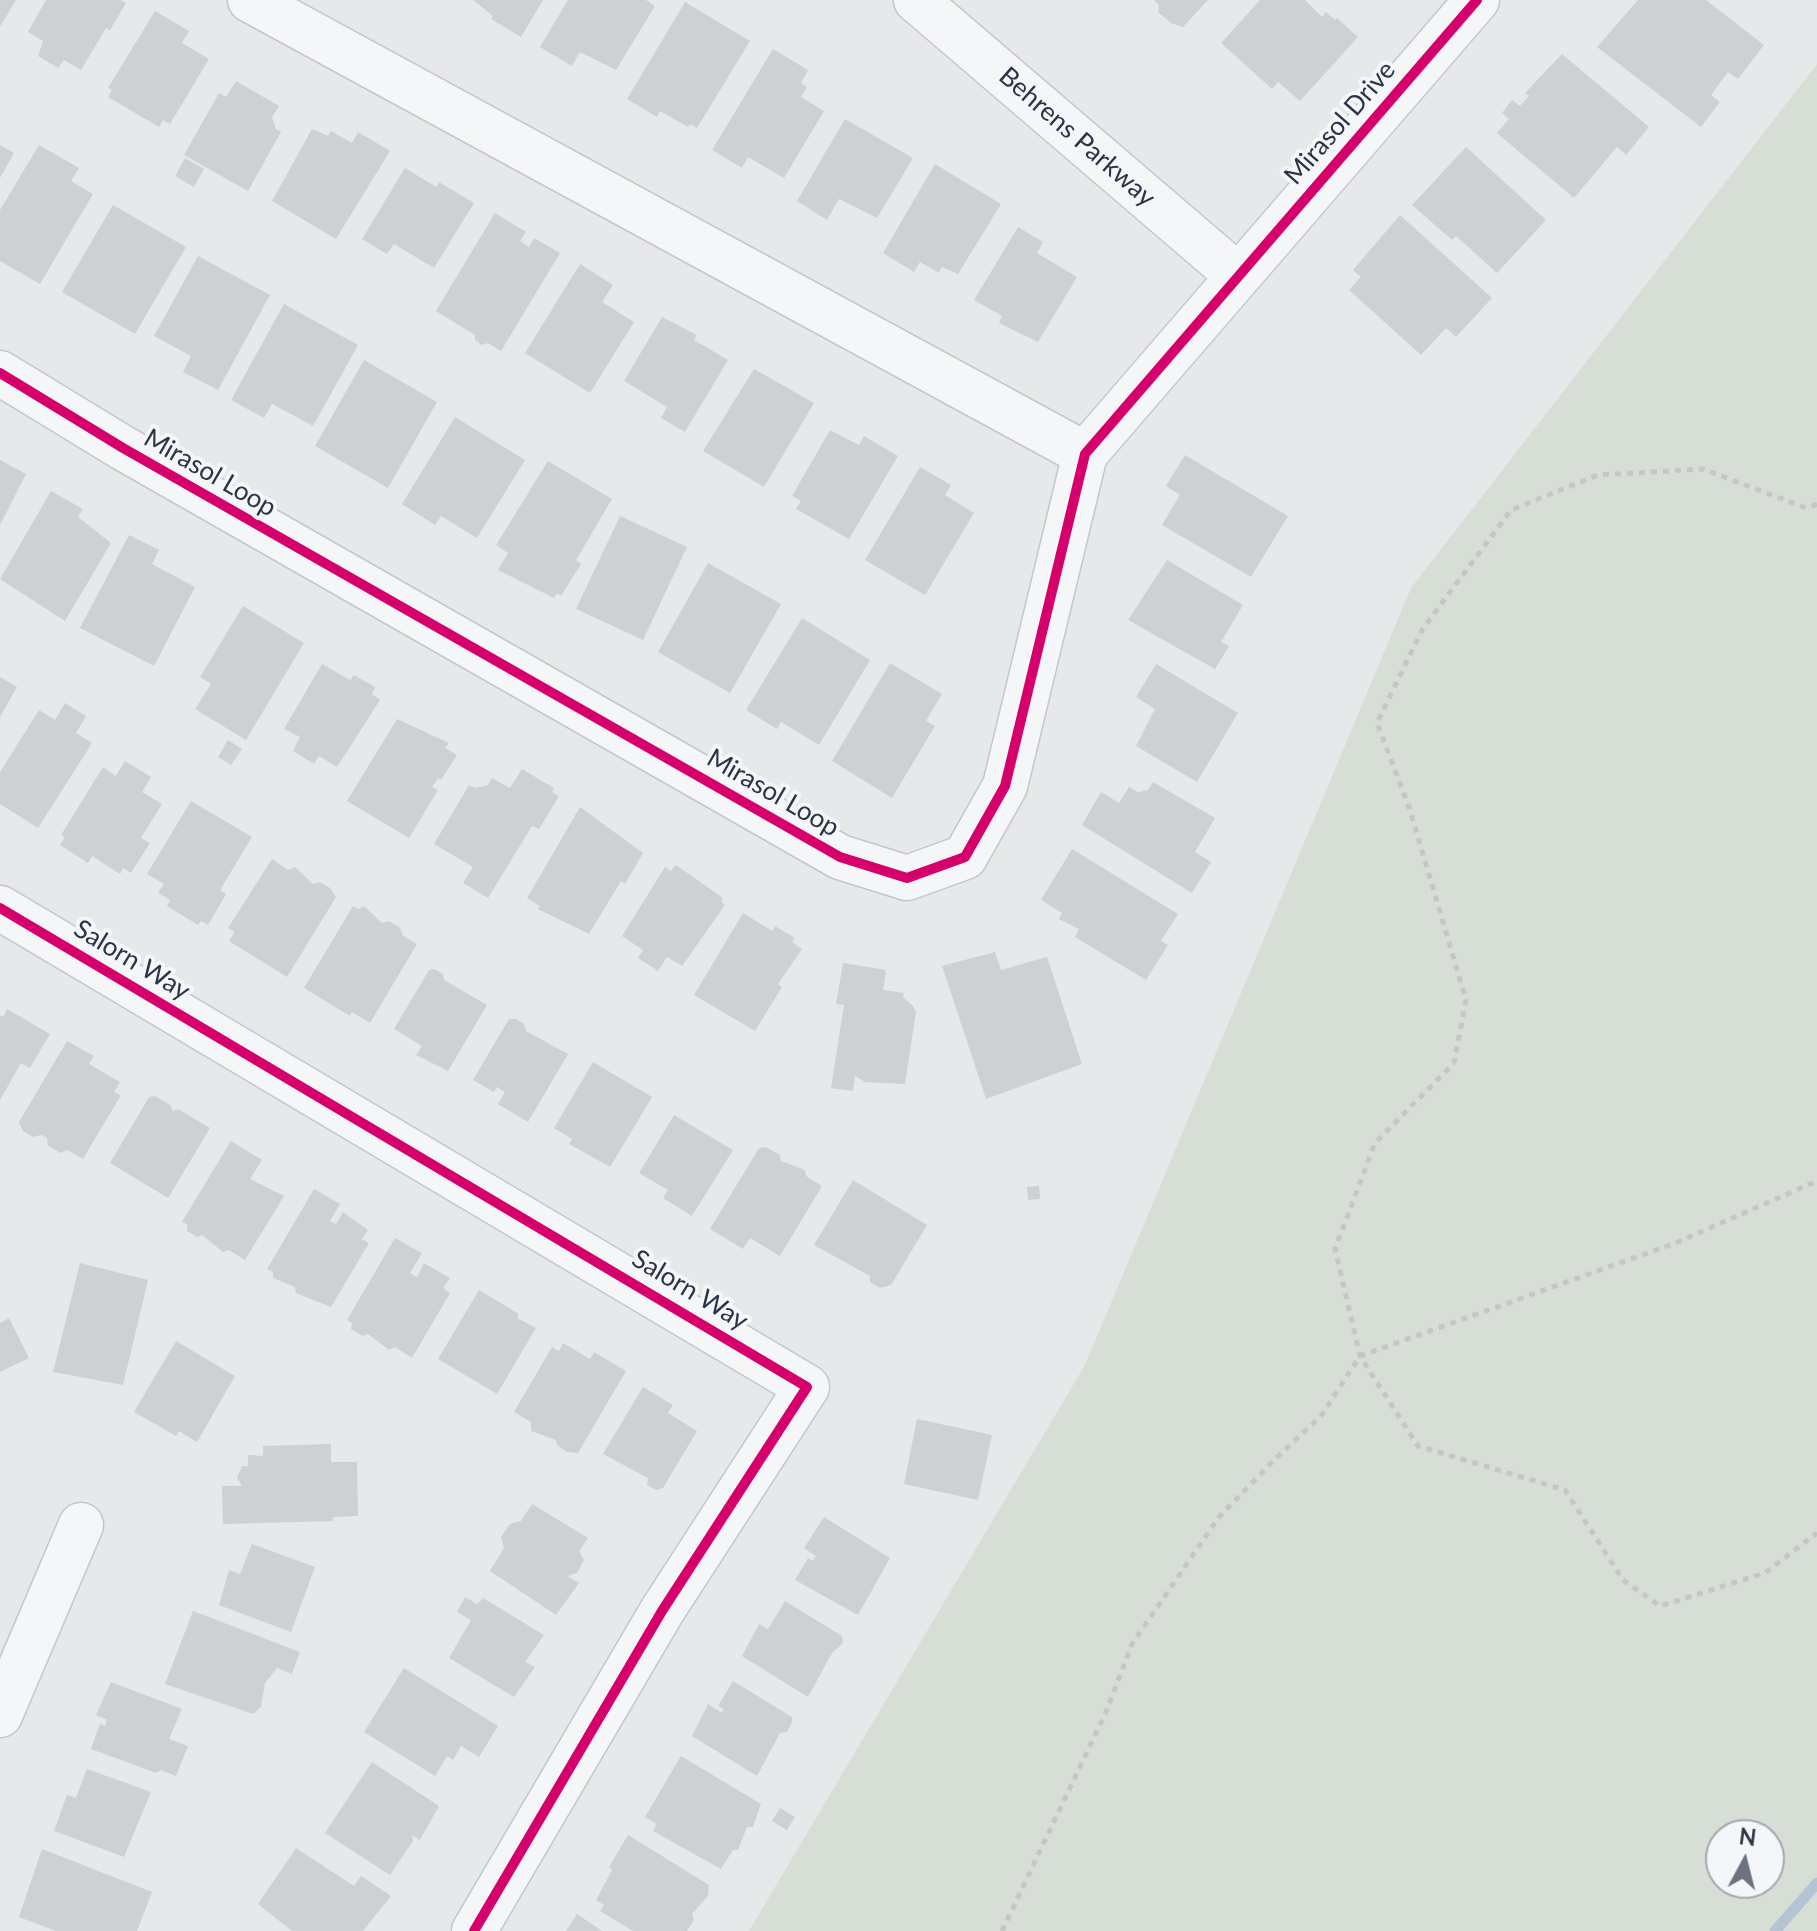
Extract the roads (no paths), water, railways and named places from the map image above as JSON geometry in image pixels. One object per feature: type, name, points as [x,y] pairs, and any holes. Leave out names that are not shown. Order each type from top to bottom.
[{"type":"street","points":[[250,0],[1085,454]]},
{"type":"street","name":"Behrens Parkway","points":[[916,0],[1237,275]]},
{"type":"street","name":"Mirasol Drive","points":[[1237,275],[1473,1]]},
{"type":"street","name":"Mirasol Loop","points":[[0,373],[150,464],[840,857],[907,878],[965,857],[1005,786],[1085,454],[1237,275]]},
{"type":"street","name":"Salorn Way","points":[[0,908],[807,1387],[662,1611],[474,1931]]},
{"type":"street","points":[[0,1715],[81,1525]]},
{"type":"waterway","points":[[1775,1931],[1817,1883]]}]
